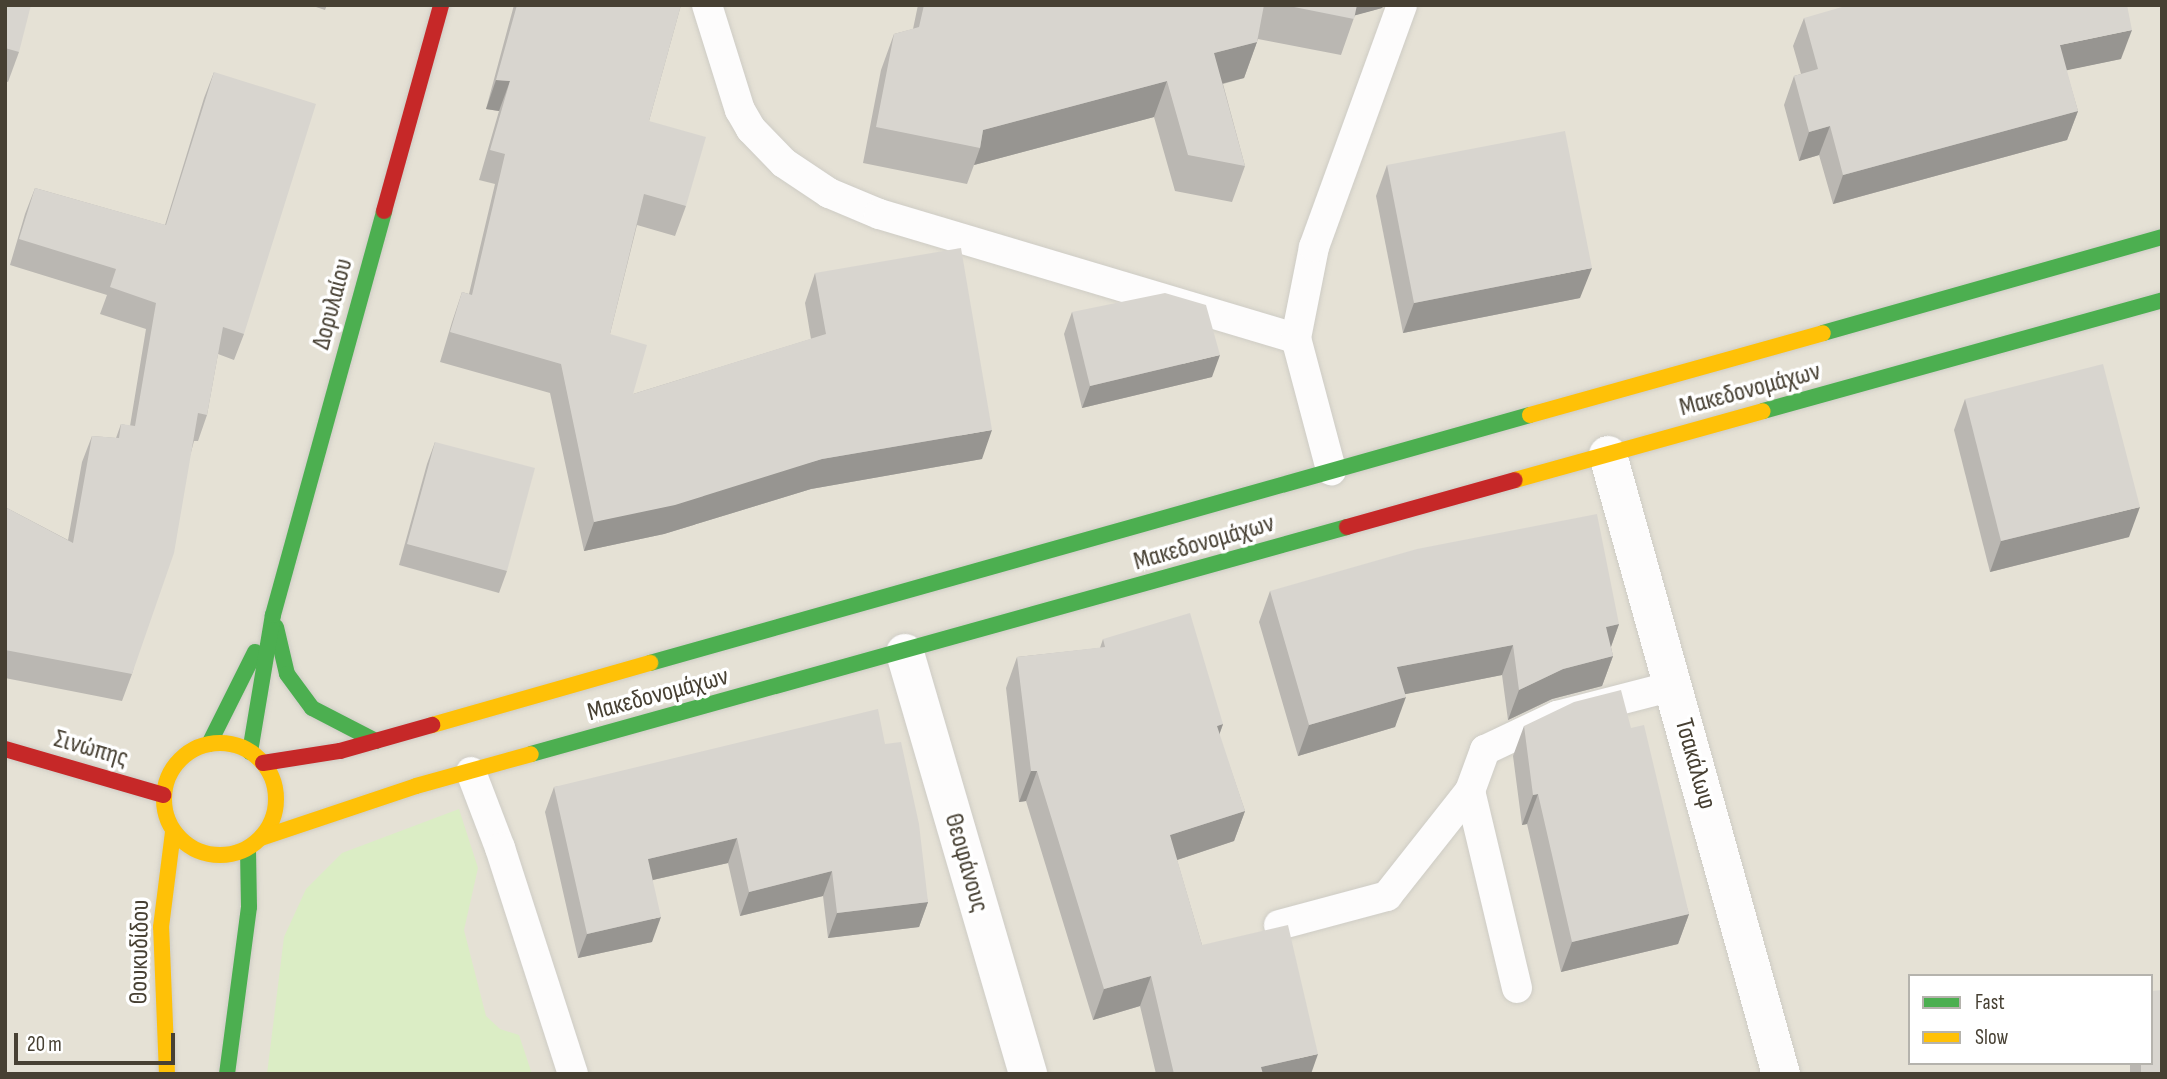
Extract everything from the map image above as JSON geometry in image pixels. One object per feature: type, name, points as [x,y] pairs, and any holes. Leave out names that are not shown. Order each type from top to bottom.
[{"type":"street","name":"Δορυλαίου","points":[[256,757],[273,615],[441,5]]},
{"type":"street","name":"Μακεδονομάχων","points":[[256,757],[314,757],[2162,237]]},
{"type":"street","name":"Μακεδονομάχων","points":[[261,838],[344,807],[905,653],[2162,300]]},
{"type":"street","name":"Τσακάλωφ","points":[[1608,455],[1781,1074]]},
{"type":"street","name":"Δορυλαίου","points":[[209,744],[273,615]]},
{"type":"street","points":[[273,615],[287,674],[312,708],[376,740]]},
{"type":"street","name":"Θεοφάνους","points":[[905,653],[1028,1074]]},
{"type":"street","points":[[209,744],[230,744],[256,757],[271,777],[275,808],[261,838],[248,849],[216,856],[199,852],[173,832],[163,795],[173,768],[195,748],[209,744]]},
{"type":"street","name":"Σινώπης","points":[[5,750],[163,795]]},
{"type":"street","name":"Θουκυδίδου","points":[[167,1074],[161,927],[173,832]]},
{"type":"street","points":[[227,1074],[249,907],[248,849]]},
{"type":"lane","points":[[707,5],[736,100],[751,129],[784,163],[829,193],[879,214],[1296,338]]},
{"type":"lane","points":[[1331,470],[1296,338],[1314,247],[1402,5]]},
{"type":"lane","points":[[1279,925],[1387,896],[1470,791],[1485,750],[1557,716],[1673,686]]},
{"type":"lane","points":[[471,772],[500,848],[573,1074]]},
{"type":"lane","points":[[1470,791],[1517,988]]},
{"type":"shaded area","points":[[5,5],[2162,5],[2162,1074],[5,1074]]},
{"type":"green space","points":[[459,809],[478,868],[464,930],[486,1016],[500,1029],[519,1035],[532,1074],[267,1074],[284,937],[306,889],[342,853]]},
{"type":"building","points":[[5,5],[31,5],[19,52],[5,48]]},
{"type":"building","points":[[517,5],[681,5],[649,121],[706,137],[686,206],[644,194],[610,334],[647,345],[633,394],[826,334],[815,273],[961,248],[992,430],[822,459],[675,505],[594,522],[561,364],[450,332],[462,292],[472,295],[505,154],[490,150],[510,81],[496,80]]},
{"type":"building","points":[[924,5],[1264,5],[1257,42],[1214,53],[1245,166],[1188,155],[1167,81],[983,130],[980,148],[876,127],[894,34],[919,27]]},
{"type":"building","points":[[1284,5],[1357,5],[1354,19]]},
{"type":"building","points":[[1849,5],[2127,5],[2132,30],[2060,45],[2078,111],[1843,175],[1830,126],[1809,132],[1794,76],[1818,69],[1804,18]]},
{"type":"building","points":[[214,72],[316,104],[244,334],[223,327],[207,415],[198,413],[174,553],[132,674],[5,650],[5,507],[73,543],[92,436],[119,438],[121,424],[135,426],[156,303],[110,287],[116,269],[19,239],[35,188],[166,225]]},
{"type":"building","points":[[1565,131],[1592,268],[1414,303],[1387,165]]},
{"type":"building","points":[[1165,293],[1206,305],[1220,355],[1090,386],[1072,312]]},
{"type":"building","points":[[2103,364],[2140,507],[2001,541],[1965,399]]},
{"type":"building","points":[[435,442],[535,468],[507,571],[407,544]]},
{"type":"building","points":[[1597,514],[1619,624],[1606,627],[1613,656],[1563,669],[1519,690],[1513,645],[1397,667],[1406,697],[1309,725],[1270,591],[1417,549]]},
{"type":"building","points":[[1190,613],[1223,724],[1217,726],[1245,811],[1170,835],[1202,945],[1288,925],[1318,1054],[1261,1067],[1263,1074],[1174,1074],[1151,976],[1104,989],[1037,771],[1031,771],[1017,657],[1105,647],[1103,639]]},
{"type":"building","points":[[1621,690],[1631,728],[1644,725],[1689,914],[1572,942],[1538,794],[1533,795],[1524,726],[1574,702]]},
{"type":"building","points":[[878,709],[885,744],[901,742],[919,824],[928,902],[837,913],[832,871],[749,892],[737,838],[648,859],[661,917],[587,934],[554,787]]},
{"type":"building","points":[[2162,990],[2162,1074],[2141,1074],[2141,1065],[2153,1065],[2153,991]]},
{"type":"traffic: fast","points":[[250,752],[273,615],[384,211]]},
{"type":"traffic: fast","points":[[1823,333],[2162,237]]},
{"type":"traffic: fast","points":[[1763,411],[2162,300]]},
{"type":"traffic: fast","points":[[650,663],[1530,415]]},
{"type":"traffic: fast","points":[[531,754],[1347,527]]},
{"type":"traffic: fast","points":[[276,627],[287,674],[312,708],[376,741]]},
{"type":"traffic: fast","points":[[209,744],[255,652]]},
{"type":"traffic: fast","points":[[227,1074],[249,907],[248,849]]},
{"type":"traffic: slow","points":[[1530,415],[1823,333]]},
{"type":"traffic: slow","points":[[1515,480],[1763,411]]},
{"type":"traffic: slow","points":[[432,725],[650,663]]},
{"type":"traffic: slow","points":[[220,743],[241,747],[260,759],[272,778],[276,799],[272,820],[260,839],[241,851],[220,855],[199,851],[180,839],[168,820],[164,799],[168,778],[180,759],[199,747],[220,743]]},
{"type":"traffic: slow","points":[[261,838],[416,786],[531,754]]},
{"type":"traffic: slow","points":[[167,1074],[161,927],[173,832]]},
{"type":"traffic: jam","points":[[384,211],[441,5]]},
{"type":"traffic: jam","points":[[1347,527],[1515,480]]},
{"type":"traffic: jam","points":[[263,763],[340,751],[432,725]]},
{"type":"traffic: jam","points":[[5,749],[163,795]]}]
